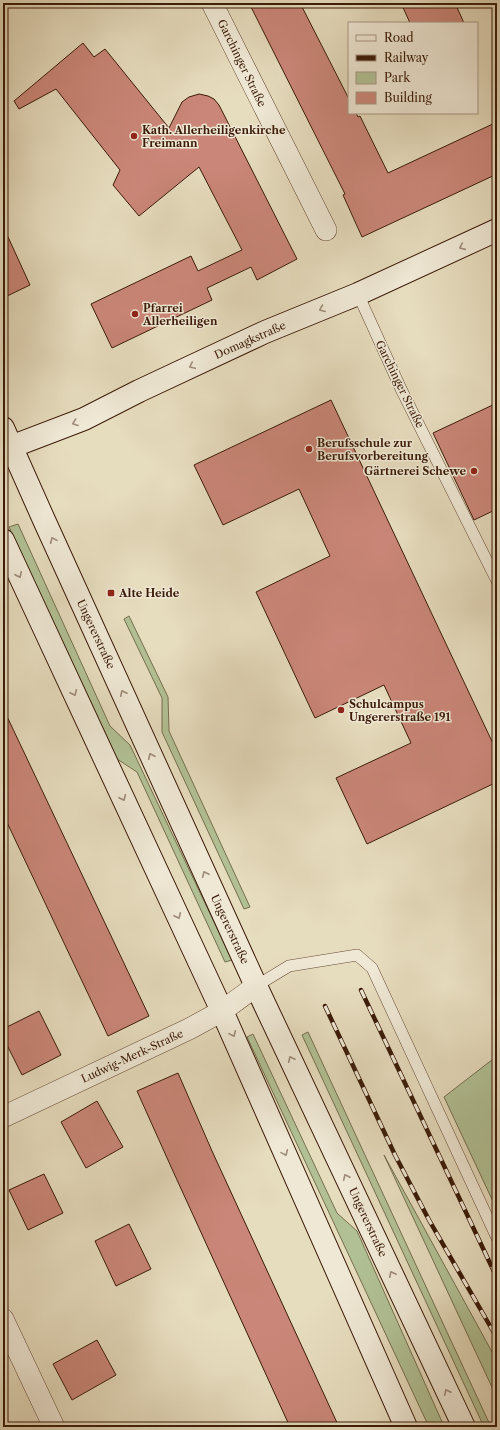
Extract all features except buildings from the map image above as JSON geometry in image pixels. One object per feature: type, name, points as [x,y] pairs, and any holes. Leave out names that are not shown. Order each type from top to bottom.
[{"type":"main road","name":"Domagkstraße","points":[[6,441],[84,419],[139,391],[265,332],[358,294],[497,230]]},
{"type":"main road","name":"Ungererstraße","points":[[6,441],[256,986],[464,1427]]},
{"type":"main road","points":[[3,540],[222,1011],[406,1427]]},
{"type":"street","name":"Garchinger Straße","points":[[212,3],[326,230]]},
{"type":"street","name":"Ludwig-Merk-Straße","points":[[3,1117],[189,1029],[222,1011],[256,986]]},
{"type":"street","points":[[3,1319],[54,1427]]},
{"type":"lane","name":"Garchinger Straße","points":[[358,294],[401,389],[497,581]]},
{"type":"lane","points":[[256,986],[289,966],[357,955],[372,968],[497,1238]]},
{"type":"green space","points":[[18,524],[110,726],[130,745],[232,960],[225,962],[137,772],[117,759],[9,527]]},
{"type":"green space","points":[[129,616],[168,697],[169,731],[250,907],[244,909],[162,732],[162,698],[124,619]]},
{"type":"green space","points":[[308,1032],[491,1427],[484,1427],[302,1035]]},
{"type":"green space","points":[[253,1034],[337,1213],[357,1231],[443,1424],[443,1427],[429,1427],[247,1037]]},
{"type":"green space","points":[[497,1056],[497,1210],[444,1097]]},
{"type":"green space","points":[[384,1155],[497,1361],[497,1398]]},
{"type":"railway","points":[[361,990],[497,1278]]},
{"type":"railway","points":[[325,1006],[395,1155],[429,1220],[497,1338]]},
{"type":"place","name":"Kath. Allerheiligenkirche Freimann","points":[[134,136]]},
{"type":"place","name":"Pfarrei Allerheiligen","points":[[135,314]]},
{"type":"place","name":"Berufsschule zur Berufsvorbereitung","points":[[309,449]]},
{"type":"place","name":"Gärtnerei Schewe","points":[[474,471]]},
{"type":"place","name":"Alte Heide","points":[[111,593]]},
{"type":"place","name":"Schulcampus Ungererstraße 191","points":[[341,710]]}]
